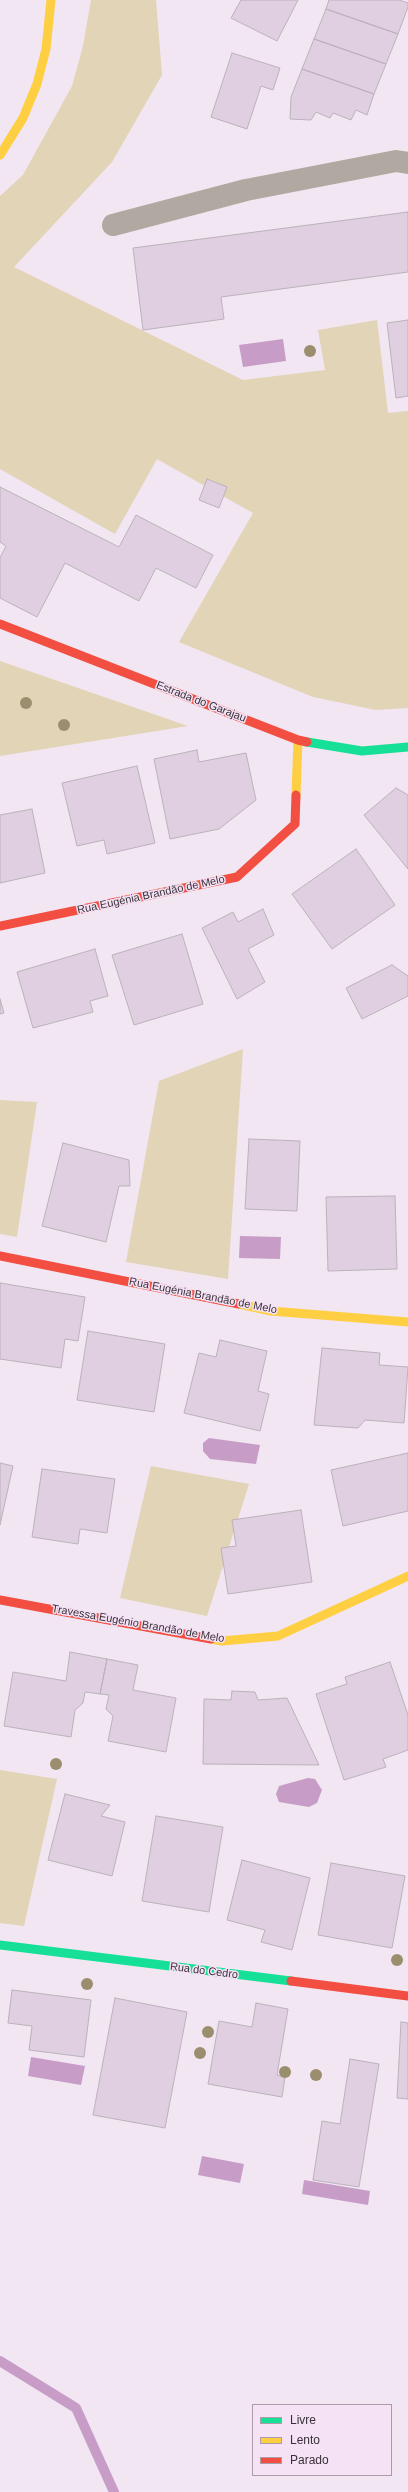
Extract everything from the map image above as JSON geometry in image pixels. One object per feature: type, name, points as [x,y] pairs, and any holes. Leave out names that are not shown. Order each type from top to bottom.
[{"type":"main road","points":[[0,155],[23,118],[37,84],[46,48],[51,0]]},
{"type":"main road","name":"Estrada do Garajau","points":[[0,624],[298,740],[362,751],[408,747]]},
{"type":"main road","name":"Rua Eugénia Brandão de Melo","points":[[0,926],[237,877],[295,824],[298,740]]},
{"type":"main road","name":"Rua Eugénia Brandão de Melo","points":[[0,1256],[271,1311],[408,1322]]},
{"type":"main road","name":"Travessa Eugénio Brandão de Melo","points":[[0,1600],[222,1641],[278,1636],[408,1576]]},
{"type":"main road","name":"Rua do Cedro","points":[[0,1945],[408,1996]]},
{"type":"street","points":[[113,225],[246,190],[396,161],[408,163]]},
{"type":"shaded area","points":[[91,0],[156,0],[162,75],[112,162],[14,267],[243,380],[325,370],[318,330],[377,320],[388,413],[408,411],[408,708],[376,710],[313,697],[179,642],[253,513],[157,459],[115,534],[0,469],[0,196],[23,175],[72,86],[83,46]]},
{"type":"shaded area","points":[[283,339],[286,361],[243,367],[239,345]]},
{"type":"shaded area","points":[[0,661],[188,726],[0,756]]},
{"type":"shaded area","points":[[243,1049],[228,1279],[126,1262],[159,1081]]},
{"type":"shaded area","points":[[0,1100],[37,1102],[17,1237],[0,1234]]},
{"type":"shaded area","points":[[240,1236],[281,1237],[280,1259],[239,1258]]},
{"type":"shaded area","points":[[209,1438],[260,1445],[256,1464],[210,1459],[203,1451],[203,1443]]},
{"type":"shaded area","points":[[151,1466],[249,1484],[207,1616],[120,1598]]},
{"type":"shaded area","points":[[0,1770],[57,1779],[24,1926],[0,1923]]},
{"type":"shaded area","points":[[308,1778],[315,1779],[322,1790],[317,1803],[309,1807],[279,1802],[276,1794],[279,1786]]},
{"type":"shaded area","points":[[31,2057],[85,2066],[81,2085],[28,2076]]},
{"type":"shaded area","points":[[202,2156],[244,2164],[240,2183],[198,2175]]},
{"type":"shaded area","points":[[304,2180],[370,2191],[368,2205],[302,2194]]},
{"type":"building","points":[[241,0],[298,0],[277,41],[231,18]]},
{"type":"building","points":[[329,0],[399,0],[408,3],[408,7],[398,34],[326,9]]},
{"type":"building","points":[[326,9],[398,34],[386,64],[314,39]]},
{"type":"building","points":[[314,39],[386,64],[374,94],[302,69]]},
{"type":"building","points":[[232,53],[280,68],[273,90],[261,86],[247,129],[211,117]]},
{"type":"building","points":[[302,69],[374,94],[367,115],[356,110],[351,120],[333,113],[330,118],[316,112],[311,120],[290,119],[291,97]]},
{"type":"building","points":[[408,212],[408,272],[221,297],[224,319],[143,330],[133,248]]},
{"type":"building","points":[[408,320],[408,396],[396,398],[387,323]]},
{"type":"building","points":[[207,479],[227,487],[219,508],[199,500]]},
{"type":"building","points":[[0,487],[119,547],[136,515],[213,555],[196,588],[156,568],[139,601],[65,563],[37,617],[0,598],[0,558],[6,546],[0,542]]},
{"type":"building","points":[[197,750],[199,762],[246,753],[256,800],[219,829],[170,839],[154,759]]},
{"type":"building","points":[[137,766],[155,843],[107,854],[104,840],[77,846],[62,783]]},
{"type":"building","points":[[396,788],[408,795],[408,869],[364,815]]},
{"type":"building","points":[[32,809],[45,873],[0,883],[0,815]]},
{"type":"building","points":[[356,849],[395,905],[332,949],[292,894]]},
{"type":"building","points":[[263,909],[274,935],[248,949],[265,982],[237,999],[202,928],[233,912],[238,922]]},
{"type":"building","points":[[182,934],[203,1004],[134,1025],[112,955]]},
{"type":"building","points":[[95,949],[108,996],[90,1001],[93,1012],[33,1028],[17,972]]},
{"type":"building","points":[[392,965],[408,976],[408,996],[362,1019],[346,988]]},
{"type":"building","points":[[0,999],[4,1013],[0,1014]]},
{"type":"building","points":[[249,1139],[300,1141],[297,1211],[245,1209]]},
{"type":"building","points":[[63,1143],[129,1160],[130,1186],[119,1186],[106,1242],[42,1226]]},
{"type":"building","points":[[395,1196],[397,1269],[328,1271],[326,1197]]},
{"type":"building","points":[[0,1283],[85,1297],[78,1341],[65,1339],[61,1368],[0,1359]]},
{"type":"building","points":[[88,1331],[165,1344],[154,1412],[77,1400]]},
{"type":"building","points":[[220,1340],[267,1351],[258,1391],[269,1394],[260,1431],[184,1413],[199,1353],[216,1357]]},
{"type":"building","points":[[322,1348],[380,1353],[379,1365],[408,1367],[404,1423],[365,1420],[358,1428],[314,1425]]},
{"type":"building","points":[[408,1453],[408,1511],[343,1526],[331,1470]]},
{"type":"building","points":[[0,1463],[13,1466],[0,1525]]},
{"type":"building","points":[[42,1469],[115,1479],[107,1533],[80,1529],[78,1544],[32,1537]]},
{"type":"building","points":[[301,1510],[312,1582],[228,1594],[221,1548],[236,1546],[232,1520]]},
{"type":"building","points":[[70,1652],[107,1659],[100,1694],[85,1692],[83,1703],[75,1710],[71,1737],[4,1726],[13,1672],[66,1681]]},
{"type":"building","points":[[107,1659],[138,1665],[133,1690],[176,1698],[166,1752],[108,1741],[113,1716],[106,1709],[109,1695],[100,1694]]},
{"type":"building","points":[[390,1662],[408,1715],[408,1750],[383,1759],[386,1767],[344,1780],[316,1694],[347,1684],[345,1677]]},
{"type":"building","points":[[232,1691],[255,1692],[258,1700],[287,1698],[319,1765],[203,1764],[204,1699],[231,1700]]},
{"type":"building","points":[[65,1794],[110,1805],[101,1816],[125,1822],[112,1876],[48,1860]]},
{"type":"building","points":[[156,1816],[223,1827],[209,1912],[142,1901]]},
{"type":"building","points":[[242,1860],[310,1878],[292,1950],[261,1942],[265,1930],[227,1920]]},
{"type":"building","points":[[331,1863],[405,1876],[392,1948],[318,1935]]},
{"type":"building","points":[[12,1990],[91,2000],[84,2057],[29,2050],[32,2026],[8,2023]]},
{"type":"building","points":[[115,1998],[187,2012],[165,2128],[93,2115]]},
{"type":"building","points":[[256,2003],[288,2009],[277,2075],[285,2077],[282,2097],[208,2084],[219,2021],[252,2027]]},
{"type":"building","points":[[401,2022],[408,2023],[408,2099],[397,2098]]},
{"type":"building","points":[[350,2059],[379,2064],[359,2187],[313,2180],[322,2121],[340,2124]]},
{"type":"waterway","points":[[0,2361],[76,2408],[114,2492]]},
{"type":"traffic: fast","points":[[307,742],[362,751],[408,747]]},
{"type":"traffic: fast","points":[[0,1945],[291,1981]]},
{"type":"traffic: slow","points":[[0,155],[23,118],[37,84],[46,49],[51,0]]},
{"type":"traffic: slow","points":[[296,795],[298,740]]},
{"type":"traffic: slow","points":[[239,1304],[271,1311],[408,1322]]},
{"type":"traffic: slow","points":[[211,1639],[222,1641],[278,1636],[408,1576]]},
{"type":"traffic: jam","points":[[0,624],[298,740],[307,742]]},
{"type":"traffic: jam","points":[[0,926],[237,877],[295,824],[296,795]]},
{"type":"traffic: jam","points":[[0,1256],[239,1304]]},
{"type":"traffic: jam","points":[[0,1600],[211,1639]]},
{"type":"traffic: jam","points":[[291,1981],[408,1996]]}]
